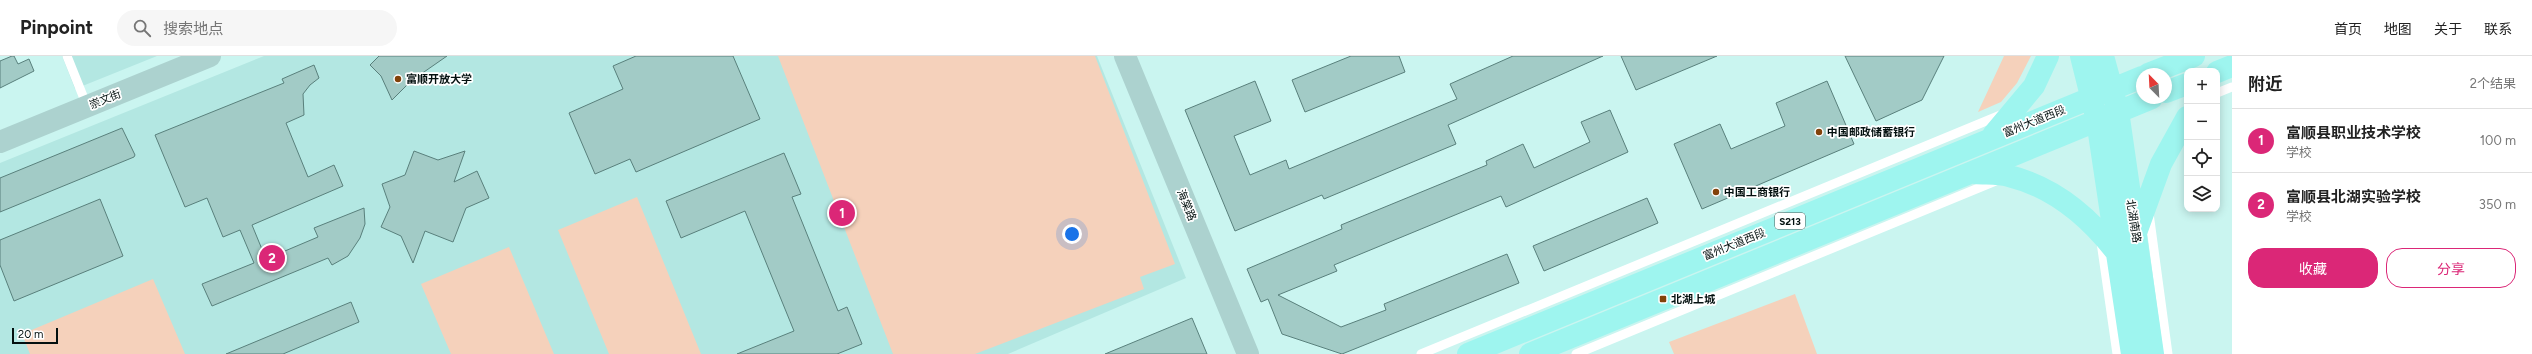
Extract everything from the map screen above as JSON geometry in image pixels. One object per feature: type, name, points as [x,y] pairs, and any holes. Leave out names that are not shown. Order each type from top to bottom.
[{"type":"main road","points":[[1989,139],[2017,108],[2034,86],[2048,56]]},
{"type":"main road","name":"北湖南路","points":[[2081,56],[2097,120],[2125,297],[2132,354]]},
{"type":"main road","name":"北湖南路","points":[[2103,56],[2118,111],[2144,282],[2153,354]]},
{"type":"main road","points":[[2163,68],[2194,56]]},
{"type":"main road","name":"S213","points":[[2112,88],[2136,79]]},
{"type":"main road","points":[[2172,90],[2184,85]]},
{"type":"main road","name":"富州大道西段","points":[[1468,354],[2112,88]]},
{"type":"main road","name":"S213","points":[[2118,111],[2136,104]]},
{"type":"main road","name":"富州大道西段","points":[[1530,354],[2118,111]]},
{"type":"main road","points":[[2136,233],[2161,164],[2184,122]]},
{"type":"main road","points":[[1970,173],[2009,175],[2065,201],[2098,229],[2118,253]]},
{"type":"main road","points":[[2144,282],[2164,317]]},
{"type":"main road","points":[[2114,331],[2125,297]]},
{"type":"street","name":"崇文街","points":[[0,142],[210,56]]},
{"type":"street","name":"海棠路","points":[[1125,56],[1248,354]]},
{"type":"lane","points":[[67,56],[87,106]]},
{"type":"lane","points":[[2220,86],[2225,75]]},
{"type":"lane","points":[[1421,354],[2017,108]]},
{"type":"lane","points":[[1576,354],[2009,175]]},
{"type":"lane","points":[[2147,200],[2168,354]]},
{"type":"lane","points":[[2098,229],[2117,354]]},
{"type":"shaded area","points":[[62,56],[157,56],[75,89]]},
{"type":"shaded area","points":[[264,56],[1097,56],[1186,278],[1008,354],[0,354],[0,163]]},
{"type":"shaded area","points":[[778,56],[1095,56],[1175,264],[1140,277],[1144,289],[975,354],[893,354]]},
{"type":"shaded area","points":[[2004,56],[2031,56],[2017,83],[2001,102],[1978,112]]},
{"type":"shaded area","points":[[637,197],[701,354],[609,354],[558,230]]},
{"type":"shaded area","points":[[509,247],[554,354],[451,354],[421,284]]},
{"type":"shaded area","points":[[153,279],[185,354],[30,354],[22,334]]},
{"type":"shaded area","points":[[1795,294],[1817,354],[1674,354],[1669,342]]},
{"type":"building","points":[[14,56],[18,64],[29,59],[34,71],[0,88],[0,61]]},
{"type":"building","name":"富顺开放大学","points":[[379,56],[447,56],[411,81],[392,100],[381,76],[370,65]]},
{"type":"building","points":[[636,56],[733,56],[760,119],[636,172],[630,159],[595,174],[569,113],[623,89],[613,66]]},
{"type":"building","points":[[1351,56],[1399,56],[1405,72],[1305,112],[1292,80]]},
{"type":"building","points":[[1513,56],[1603,56],[1448,125],[1456,144],[1324,199],[1322,195],[1235,231],[1185,110],[1255,81],[1271,121],[1234,136],[1250,175],[1286,160],[1289,169],[1457,99],[1450,84]]},
{"type":"building","points":[[1621,56],[1717,56],[1636,90]]},
{"type":"building","points":[[1845,56],[1944,56],[1922,100],[1876,121]]},
{"type":"building","points":[[314,65],[319,78],[310,85],[303,94],[304,115],[286,123],[308,177],[334,165],[343,186],[252,225],[266,259],[318,237],[314,228],[364,208],[365,224],[360,238],[348,256],[332,265],[328,258],[212,306],[202,284],[254,263],[240,230],[223,237],[207,198],[185,207],[155,135],[284,83],[282,79]]},
{"type":"building","points":[[1827,81],[1854,144],[1702,209],[1674,144],[1720,124],[1731,149],[1785,126],[1776,103]]},
{"type":"building","points":[[1610,110],[1628,152],[1506,207],[1501,196],[1334,265],[1337,271],[1278,295],[1341,327],[1386,310],[1384,304],[1507,254],[1519,283],[1342,354],[1282,334],[1268,299],[1261,302],[1247,269],[1342,229],[1341,225],[1487,165],[1486,161],[1523,144],[1534,168],[1590,142],[1581,122]]},
{"type":"building","points":[[122,128],[135,155],[134,157],[0,212],[0,178]]},
{"type":"building","points":[[414,151],[438,160],[465,151],[454,182],[477,171],[489,198],[466,208],[453,242],[425,231],[413,263],[401,236],[381,227],[390,207],[382,184],[405,175]]},
{"type":"building","points":[[784,153],[801,194],[792,197],[838,311],[847,307],[862,344],[837,354],[737,354],[794,331],[745,211],[681,238],[666,201]]},
{"type":"building","points":[[1647,198],[1658,223],[1544,271],[1533,246]]},
{"type":"building","points":[[100,199],[123,256],[14,301],[0,265],[0,240]]},
{"type":"building","points":[[351,302],[359,322],[283,354],[226,354]]},
{"type":"building","points":[[1192,318],[1207,354],[1105,354]]},
{"type":"place","name":"富顺开放大学","points":[[398,79]]},
{"type":"place","name":"中国邮政储蓄银行","points":[[1819,132]]},
{"type":"place","name":"中国工商银行","points":[[1716,192]]},
{"type":"place","name":"富顺县职业技术学校","points":[[842,213]]},
{"type":"place","name":"富顺县北湖实验学校","points":[[272,258]]},
{"type":"place","name":"北湖上城","points":[[1663,299]]}]
